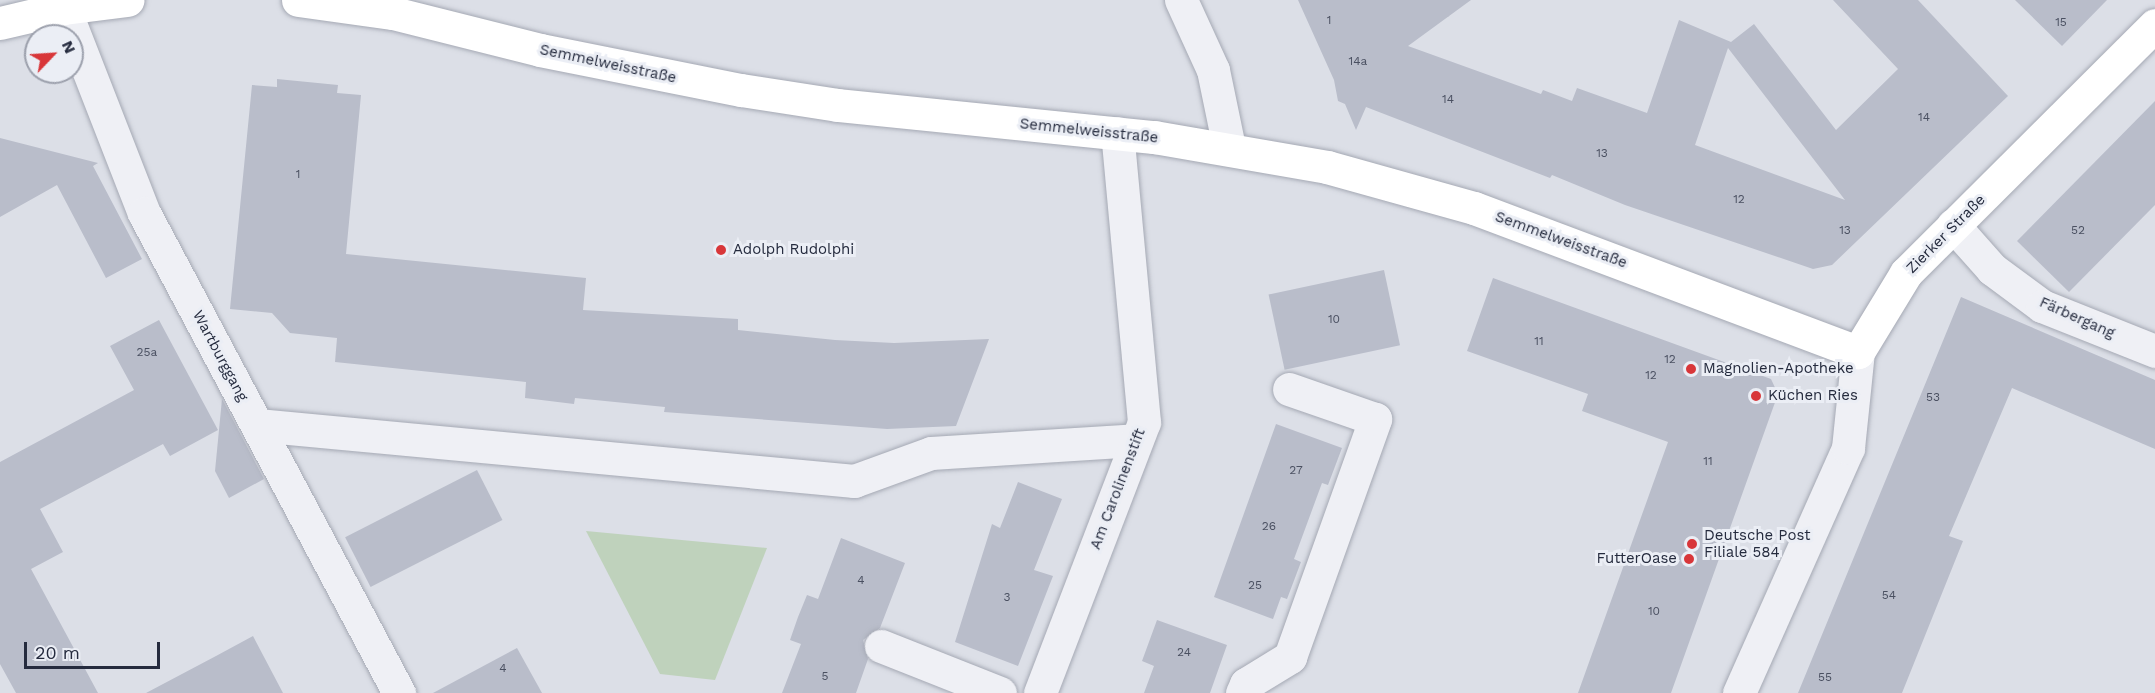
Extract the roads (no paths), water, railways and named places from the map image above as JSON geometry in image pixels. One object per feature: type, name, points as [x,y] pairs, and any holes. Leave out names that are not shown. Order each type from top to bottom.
[{"type":"main road","points":[[0,23],[64,8],[127,0]]},
{"type":"main road","name":"Semmelweisstraße","points":[[298,0],[393,14],[540,50],[752,92],[1229,147],[1396,183],[1474,208],[1858,352]]},
{"type":"main road","name":"Zierker Straße","points":[[1858,352],[1906,273],[2155,25]]},
{"type":"street","points":[[1181,0],[1213,70],[1229,147]]},
{"type":"street","name":"Wartburggang","points":[[64,8],[144,213],[399,693]]},
{"type":"street","name":"Am Carolinenstift","points":[[1040,693],[1144,422],[1117,133]]},
{"type":"street","name":"Färbergang","points":[[1953,225],[1992,269],[2042,306],[2155,351]]},
{"type":"street","name":"Zierker Straße","points":[[1739,693],[1848,448],[1858,352]]},
{"type":"street","points":[[1242,693],[1246,684],[1290,657],[1375,419],[1289,389]]},
{"type":"street","points":[[257,426],[854,481],[931,453],[1136,440]]},
{"type":"street","points":[[881,646],[1000,693]]},
{"type":"place","name":"Adolph Rudolphi","points":[[721,250]]},
{"type":"place","name":"Magnolien-Apotheke","points":[[1691,369]]},
{"type":"place","name":"Küchen Ries","points":[[1756,396]]},
{"type":"place","name":"Deutsche Post Filiale 584","points":[[1692,544]]},
{"type":"place","name":"FutterOase","points":[[1689,559]]}]
